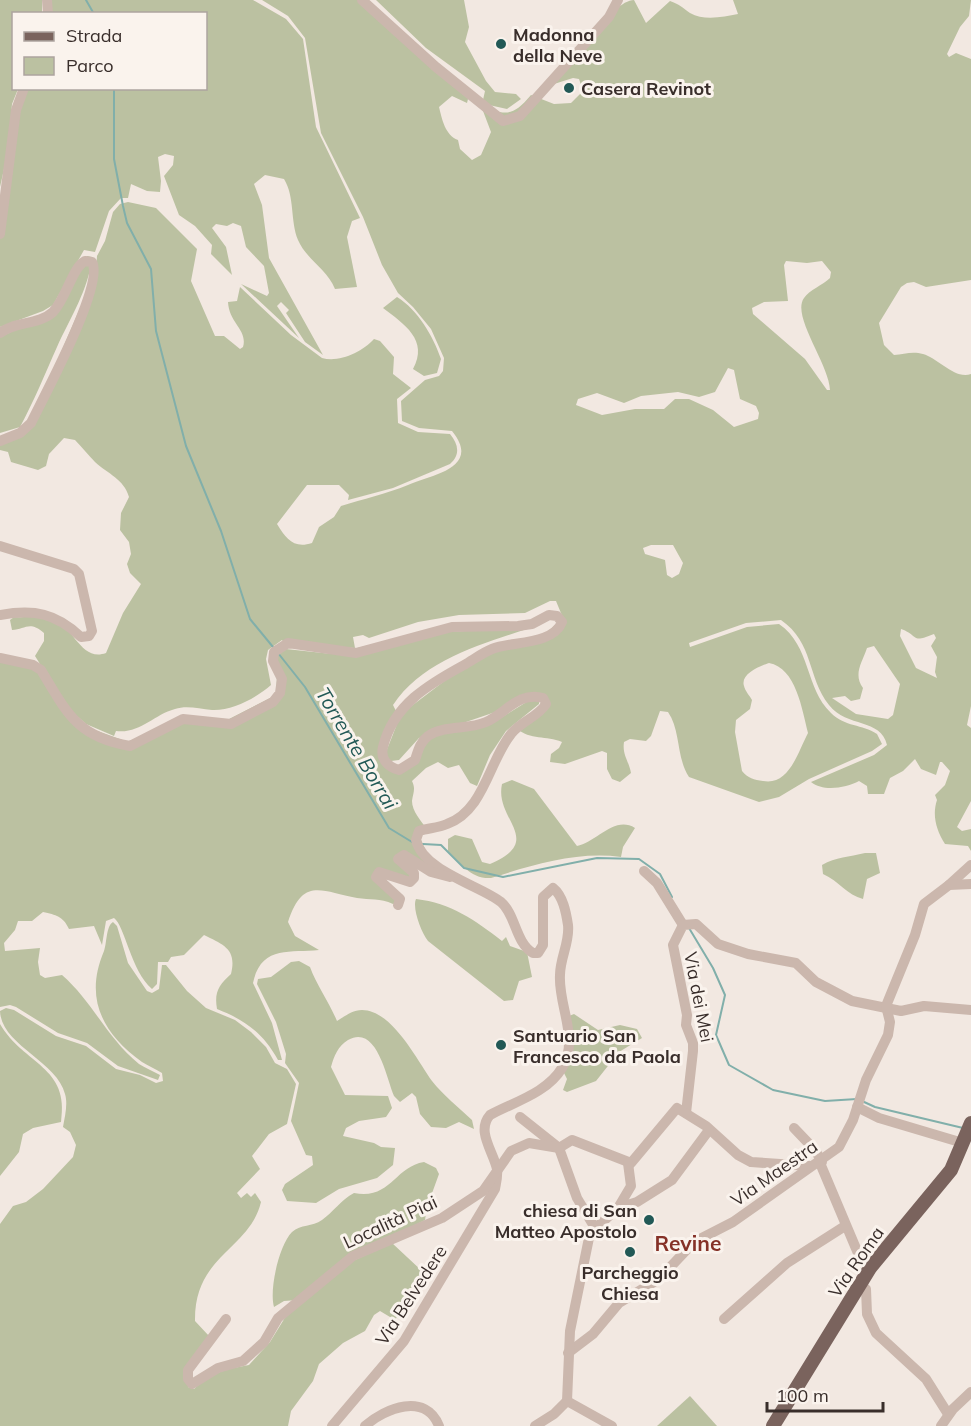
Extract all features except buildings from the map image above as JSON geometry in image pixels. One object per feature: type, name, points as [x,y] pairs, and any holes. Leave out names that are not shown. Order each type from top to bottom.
[{"type":"main road","name":"Via Roma","points":[[773,1426],[870,1268],[942,1183],[967,1135]]},
{"type":"street","points":[[362,0],[436,67],[503,121],[520,116],[609,17],[618,0]]},
{"type":"street","points":[[0,234],[16,110],[23,90]]},
{"type":"street","points":[[0,333],[50,314],[61,303],[79,264],[85,261],[92,262],[96,268],[95,278],[85,309],[31,423],[20,433],[0,441]]},
{"type":"street","points":[[0,546],[75,569],[79,574],[92,632],[85,638],[81,637],[66,623],[45,615],[0,615]]},
{"type":"street","points":[[0,658],[33,665],[41,670],[77,724],[94,737],[130,746],[183,720],[231,724],[273,702],[280,693],[282,679],[273,661],[274,652],[288,643],[356,653],[403,638],[452,627],[519,626],[532,624],[549,615],[557,616],[562,622],[554,634],[491,650],[411,697],[385,739],[382,752],[390,767],[399,770],[415,760],[422,741],[429,735],[475,726],[494,718],[511,704],[523,698],[534,696],[543,698],[546,704],[541,712],[512,733],[477,797],[462,814],[447,824],[419,831],[416,843],[453,878]]},
{"type":"street","points":[[398,904],[400,899],[376,877],[379,872],[384,872],[410,882],[414,878],[414,873],[401,864],[399,859],[404,855],[431,872],[453,878],[502,903],[524,945],[533,953],[538,953],[543,945],[542,907],[547,891],[553,888],[559,893],[568,927],[560,975],[570,1042],[569,1053],[562,1067],[550,1082],[485,1120],[484,1131],[497,1172]]},
{"type":"street","name":"Via Maestra","points":[[568,1353],[593,1334],[619,1303],[659,1278],[694,1242],[733,1222],[839,1148],[888,1035],[890,1022],[887,1008],[894,982],[915,935],[925,902],[971,865]]},
{"type":"street","points":[[644,871],[657,884],[685,924],[696,924],[718,944],[748,954],[796,963],[826,988],[852,1001],[901,1011],[924,1006],[971,1010]]},
{"type":"street","points":[[949,885],[971,884]]},
{"type":"street","name":"Via dei Mei","points":[[685,924],[673,945],[687,1015],[686,1025],[693,1043],[686,1113]]},
{"type":"street","points":[[858,1105],[879,1118],[967,1135]]},
{"type":"street","points":[[628,1163],[639,1157],[677,1108],[709,1130],[738,1155],[751,1162],[817,1164]]},
{"type":"street","points":[[520,1117],[559,1148],[577,1198],[595,1228]]},
{"type":"street","points":[[794,1128],[815,1150],[817,1164],[845,1226],[860,1258],[870,1268]]},
{"type":"street","points":[[618,1208],[636,1202],[672,1180],[709,1130]]},
{"type":"street","points":[[497,1172],[511,1151],[522,1144],[544,1144],[559,1148],[572,1140],[628,1163]]},
{"type":"street","points":[[535,1426],[555,1414],[567,1401],[568,1353],[585,1252],[590,1233],[618,1208],[631,1186],[628,1163]]},
{"type":"street","name":"Località Piai","points":[[226,1319],[188,1370],[188,1379],[192,1384],[218,1368],[243,1361],[264,1342],[278,1318],[353,1256],[442,1218],[483,1191],[497,1172]]},
{"type":"street","name":"Via Belvedere","points":[[332,1426],[404,1341],[477,1223],[495,1189],[497,1172]]},
{"type":"street","points":[[724,1319],[787,1263],[845,1226]]},
{"type":"street","points":[[860,1284],[866,1289],[867,1314],[876,1334],[926,1379],[945,1422],[971,1392]]},
{"type":"street","points":[[567,1401],[612,1426]]},
{"type":"street","points":[[365,1426],[390,1410],[405,1406],[429,1410],[439,1426]]},
{"type":"green space","points":[[0,0],[42,0],[42,12],[12,12],[12,90],[18,90],[12,104],[8,151],[0,187]]},
{"type":"green space","points":[[47,0],[253,0],[286,19],[303,39],[316,127],[360,218],[352,221],[347,237],[357,287],[335,289],[327,276],[306,253],[298,240],[290,193],[284,179],[265,175],[254,184],[262,205],[269,258],[323,355],[305,342],[286,313],[289,310],[281,302],[277,306],[299,338],[241,284],[267,296],[269,293],[264,266],[246,247],[241,226],[233,223],[227,226],[216,224],[212,228],[226,247],[232,275],[211,254],[212,245],[195,226],[179,215],[164,176],[173,165],[174,156],[165,154],[158,157],[160,192],[147,191],[131,184],[128,198],[121,198],[109,211],[95,252],[84,250],[53,305],[0,327],[0,217],[24,90],[207,90],[207,12],[48,12]]},
{"type":"green space","points":[[262,0],[361,0],[469,95],[467,103],[452,96],[439,107],[447,131],[458,140],[460,149],[472,160],[481,155],[491,132],[480,103],[507,113],[518,108],[531,95],[554,104],[571,103],[583,91],[579,79],[573,78],[554,84],[603,22],[625,3],[634,0],[646,23],[670,1],[695,15],[714,18],[738,14],[733,0],[971,0],[969,16],[960,27],[947,54],[949,57],[956,53],[971,59],[971,280],[926,287],[914,282],[907,283],[901,287],[879,323],[884,345],[894,355],[923,354],[959,374],[971,374],[971,706],[967,725],[971,728],[971,801],[957,827],[962,831],[971,829],[971,851],[968,846],[945,844],[937,828],[935,795],[945,785],[950,771],[942,762],[940,762],[936,775],[921,769],[915,759],[903,771],[890,778],[884,794],[868,794],[867,786],[859,781],[835,788],[822,787],[811,782],[874,755],[887,745],[884,736],[878,731],[845,717],[829,705],[817,683],[799,639],[781,620],[746,623],[689,643],[690,647],[747,627],[779,624],[797,644],[816,692],[831,713],[842,721],[877,734],[882,744],[872,751],[809,779],[779,797],[759,802],[689,777],[682,761],[675,727],[668,712],[660,711],[651,736],[646,741],[630,739],[624,742],[624,751],[631,773],[620,782],[612,779],[607,769],[607,753],[602,751],[565,764],[550,762],[551,754],[559,748],[562,742],[527,735],[516,728],[540,712],[542,696],[419,738],[399,760],[391,761],[384,757],[401,714],[476,657],[546,633],[563,618],[556,601],[550,601],[525,613],[459,615],[418,622],[369,638],[363,635],[353,637],[355,648],[285,644],[282,640],[268,650],[266,659],[271,685],[251,699],[220,710],[189,707],[175,709],[132,730],[116,731],[114,736],[86,724],[67,707],[35,656],[44,641],[44,633],[31,626],[12,630],[10,620],[14,617],[53,619],[67,629],[90,653],[106,653],[123,613],[141,584],[130,573],[127,564],[131,554],[129,542],[120,530],[121,513],[129,497],[119,481],[95,462],[75,440],[64,438],[49,454],[46,466],[38,470],[11,462],[8,452],[0,450],[0,439],[19,435],[37,408],[96,271],[97,256],[105,241],[113,212],[120,204],[128,202],[156,208],[197,249],[191,281],[215,336],[224,336],[240,349],[243,347],[243,336],[231,316],[228,302],[237,301],[240,287],[291,335],[322,358],[343,358],[357,352],[374,339],[380,341],[394,357],[393,374],[411,388],[397,399],[398,423],[418,432],[450,434],[455,442],[457,453],[450,464],[393,488],[348,500],[349,495],[339,485],[307,485],[277,524],[295,544],[312,543],[319,527],[334,517],[341,506],[440,473],[458,462],[461,454],[460,444],[452,431],[419,428],[402,421],[401,401],[425,380],[439,376],[443,371],[444,358],[431,329],[398,293],[382,265],[363,217],[321,133],[305,38],[288,16]],"holes":[[[786,261],[807,263],[822,261],[831,272],[830,278],[806,295],[801,306],[806,328],[824,367],[830,390],[827,390],[805,359],[753,314],[752,308],[764,302],[788,301],[784,265]],[[728,368],[734,370],[740,399],[756,406],[759,413],[758,419],[734,427],[713,410],[689,399],[675,399],[664,409],[635,409],[602,415],[576,405],[578,399],[597,393],[624,403],[641,396],[678,392],[699,397],[715,392]],[[651,545],[673,545],[683,563],[679,574],[672,578],[667,575],[665,560],[645,554],[643,548]],[[901,629],[918,638],[934,634],[936,638],[931,646],[937,657],[935,672],[937,678],[916,668],[900,636]],[[874,646],[900,684],[893,715],[888,719],[856,714],[832,698],[845,696],[851,701],[860,699],[863,688],[859,678],[867,648]],[[769,663],[778,666],[792,681],[808,733],[792,766],[780,778],[772,781],[754,779],[742,771],[735,732],[736,720],[750,709],[752,700],[745,688],[745,678]]]},
{"type":"green space","points":[[376,0],[464,0],[469,27],[465,42],[486,81],[495,92],[516,94],[521,99],[507,109],[489,105],[483,100],[485,91],[426,48]]},
{"type":"green space","points":[[87,256],[92,257],[83,292],[30,407],[20,427],[0,433],[0,337],[46,316]]},
{"type":"green space","points":[[397,297],[418,316],[434,341],[441,359],[437,373],[424,376],[413,369],[417,359],[416,341],[399,320],[383,308]]},
{"type":"green space","points":[[530,628],[493,640],[437,665],[420,676],[393,705],[396,711],[378,748],[390,767],[407,763],[430,737],[496,721],[528,701],[539,701],[539,704],[506,731],[490,755],[477,786],[470,783],[459,765],[448,768],[438,762],[426,768],[412,781],[414,808],[427,829],[418,833],[432,865],[408,870],[410,878],[377,871],[399,902],[393,904],[314,890],[300,898],[288,922],[295,936],[319,950],[278,953],[270,957],[257,971],[253,983],[272,1023],[282,1060],[278,1060],[266,1042],[252,1028],[217,1009],[218,989],[231,974],[232,966],[230,953],[223,945],[204,935],[184,955],[171,957],[168,962],[158,962],[157,984],[152,989],[139,971],[122,930],[114,918],[106,921],[102,945],[94,926],[69,929],[59,917],[43,912],[32,921],[18,921],[15,930],[4,943],[5,951],[40,948],[38,962],[40,975],[45,978],[62,975],[73,985],[128,1054],[139,1064],[160,1075],[158,1080],[118,1066],[87,1043],[58,1033],[16,1007],[10,1005],[0,1007],[0,662],[31,668],[39,672],[73,722],[128,742],[166,724],[229,719],[276,695],[278,655],[286,649],[332,654],[420,633]]},
{"type":"green space","points":[[512,780],[534,789],[577,846],[612,827],[627,825],[635,828],[623,847],[621,857],[572,858],[539,864],[491,878],[477,876],[462,866],[448,851],[448,839],[455,835],[472,839],[482,862],[490,864],[506,855],[514,846],[516,838],[514,828],[501,797],[502,784]]},
{"type":"green space","points":[[865,853],[876,853],[880,873],[867,879],[863,899],[823,874],[822,865],[827,862]]},
{"type":"green space","points":[[416,899],[451,909],[472,920],[502,941],[506,937],[510,946],[527,952],[532,977],[519,981],[513,1000],[504,1001],[428,941],[418,920],[415,908]]},
{"type":"green space","points":[[113,922],[117,926],[128,963],[147,991],[152,993],[159,989],[162,965],[166,965],[187,991],[206,1008],[235,1020],[251,1032],[266,1047],[275,1063],[287,1069],[296,1084],[287,1124],[269,1134],[252,1156],[260,1169],[237,1193],[241,1198],[247,1193],[251,1197],[255,1193],[261,1202],[255,1218],[203,1281],[197,1299],[195,1321],[209,1336],[193,1357],[188,1387],[194,1389],[207,1377],[228,1369],[249,1365],[270,1342],[286,1316],[342,1266],[392,1243],[422,1271],[422,1277],[395,1320],[380,1311],[374,1315],[365,1331],[343,1343],[319,1364],[313,1381],[291,1411],[288,1426],[0,1426],[0,1224],[13,1206],[26,1202],[43,1189],[73,1157],[76,1145],[70,1132],[63,1127],[66,1102],[60,1082],[9,1034],[0,1011],[6,1008],[14,1010],[56,1036],[86,1046],[116,1069],[140,1075],[156,1083],[163,1081],[162,1073],[142,1062],[116,1039],[100,1013],[96,984],[98,968],[108,931]]},
{"type":"green space","points":[[299,961],[310,967],[337,1021],[352,1012],[362,1010],[373,1012],[393,1027],[436,1086],[472,1120],[474,1129],[459,1122],[446,1128],[431,1127],[420,1114],[416,1097],[412,1093],[400,1102],[394,1096],[384,1066],[373,1046],[366,1039],[358,1037],[348,1040],[337,1052],[331,1067],[345,1095],[388,1096],[392,1108],[386,1117],[359,1121],[346,1128],[343,1136],[374,1143],[381,1147],[395,1148],[393,1165],[377,1178],[339,1189],[316,1203],[287,1201],[282,1190],[285,1184],[313,1165],[312,1156],[306,1155],[291,1121],[299,1083],[285,1063],[286,1054],[276,1022],[257,984],[258,979],[271,977],[291,962]]},
{"type":"green space","points":[[574,1014],[598,1030],[620,1025],[637,1029],[642,1038],[619,1052],[596,1081],[567,1092],[563,1090],[567,1079],[563,1071],[569,1016]]},
{"type":"green space","points":[[0,1024],[10,1038],[52,1077],[59,1089],[62,1103],[61,1122],[33,1128],[23,1134],[19,1152],[0,1176]]},
{"type":"green space","points":[[424,1162],[436,1168],[439,1174],[427,1207],[425,1220],[374,1247],[298,1300],[284,1301],[274,1307],[273,1290],[276,1268],[287,1238],[292,1232],[322,1220],[354,1193],[376,1192],[414,1165]]},
{"type":"green space","points":[[690,1396],[717,1426],[657,1426]]},
{"type":"waterway","name":"Torrente Borrai","points":[[86,0],[93,12]]},
{"type":"waterway","name":"Torrente Borrai","points":[[114,90],[114,159],[123,206],[127,223],[151,269],[156,331],[186,446],[221,531],[250,619],[273,647]]},
{"type":"waterway","name":"Torrente Borrai","points":[[278,653],[305,687],[389,828],[412,842]]},
{"type":"waterway","name":"Torrente Borrai","points":[[423,844],[441,845],[464,868],[503,877],[597,858],[639,859],[660,874],[672,897]]},
{"type":"waterway","name":"Torrente Borrai","points":[[689,928],[713,968],[725,995],[716,1035],[729,1065],[773,1090],[825,1101],[857,1099]]},
{"type":"waterway","name":"Torrente Borrai","points":[[862,1101],[875,1107],[963,1128]]},
{"type":"place","name":"Madonna della Neve","points":[[501,44]]},
{"type":"place","name":"Casera Revinot","points":[[569,88]]},
{"type":"place","name":"Santuario San Francesco da Paola","points":[[501,1045]]},
{"type":"place","name":"chiesa di San Matteo Apostolo","points":[[649,1220]]},
{"type":"place","name":"Parcheggio Chiesa","points":[[630,1252]]},
{"type":"district","name":"Revine","points":[[688,1243]]}]
